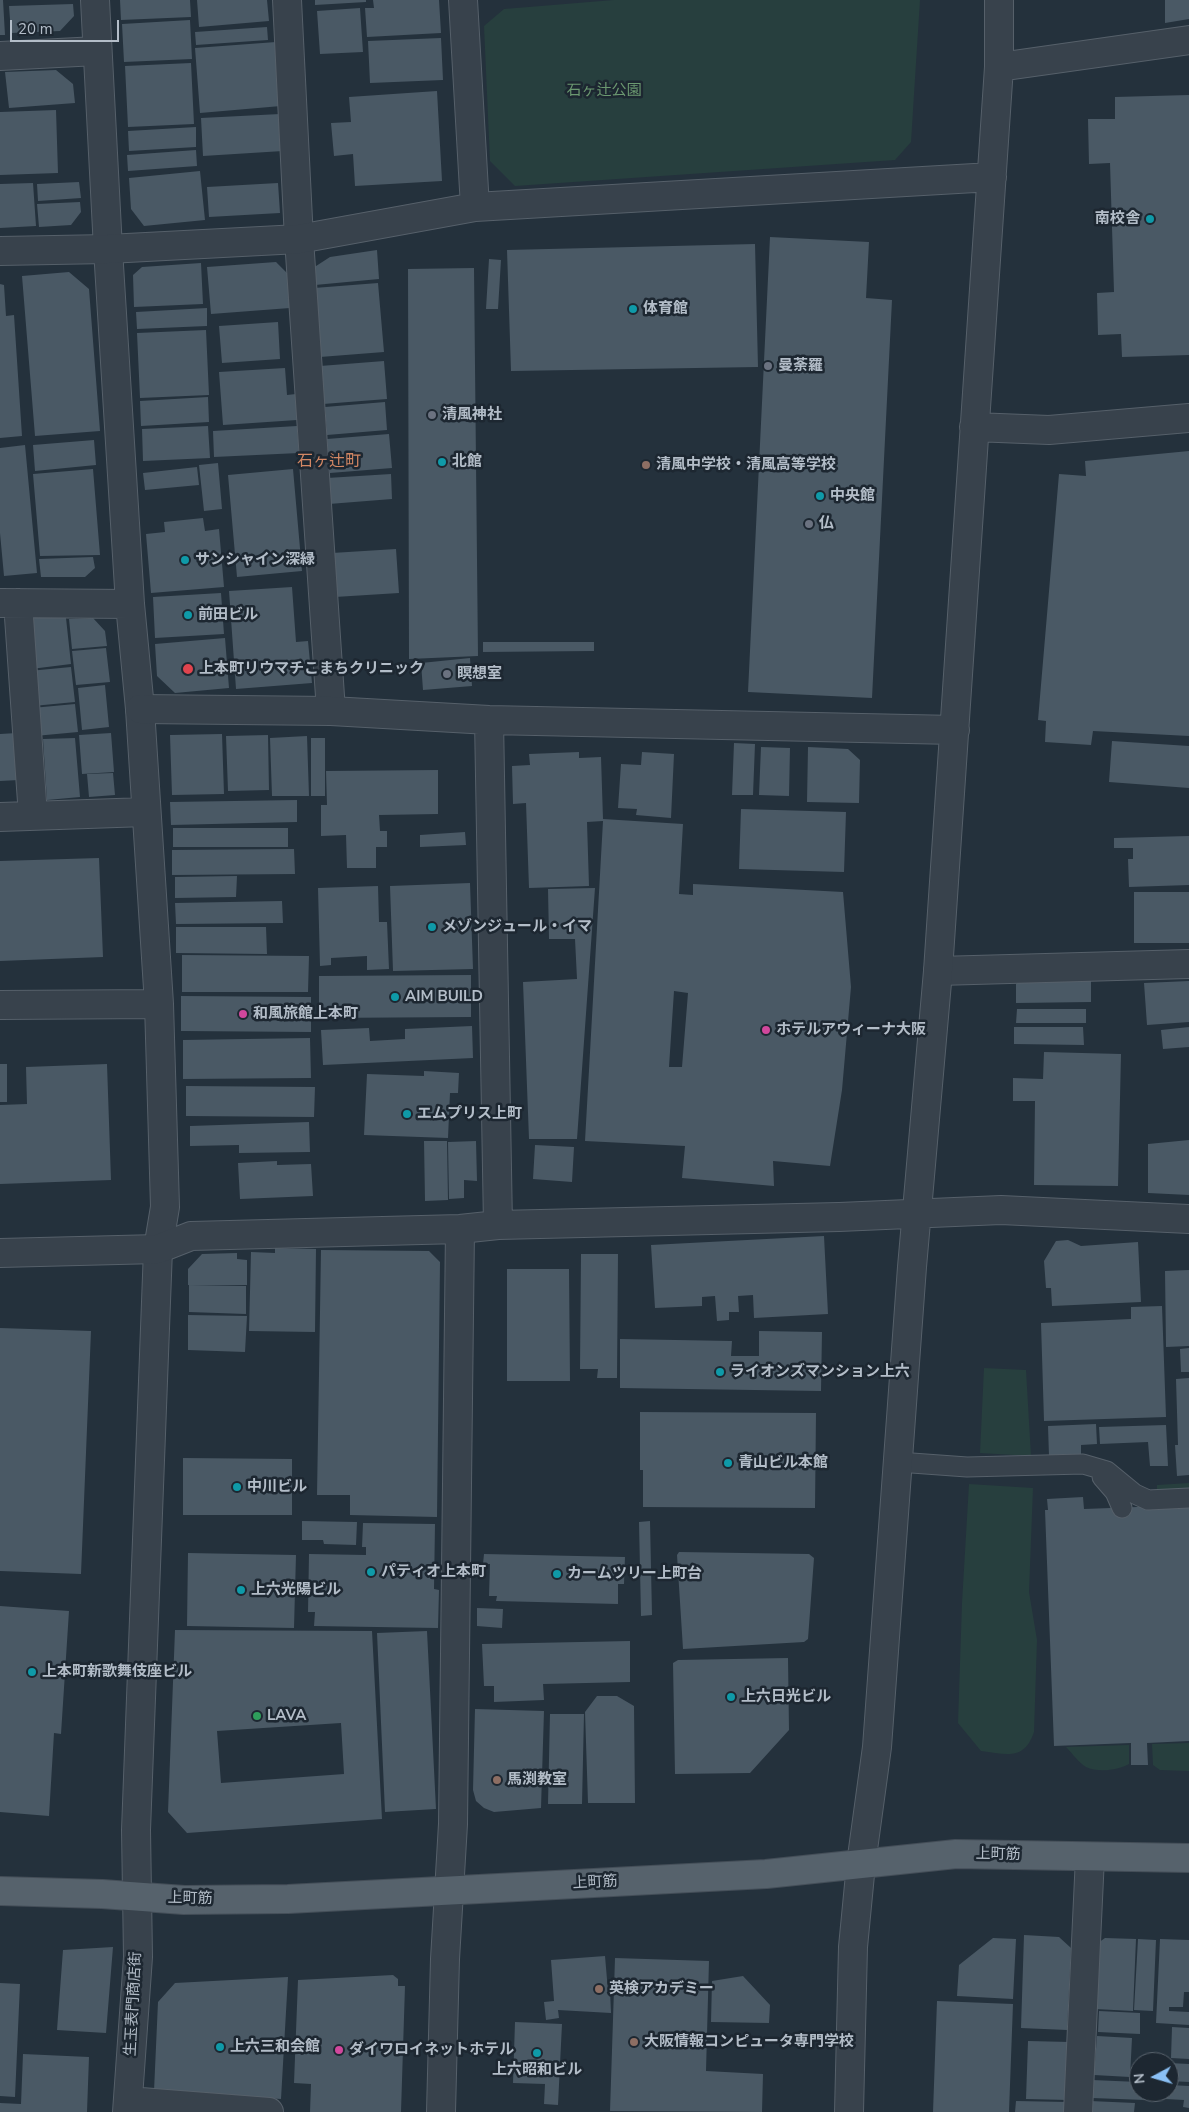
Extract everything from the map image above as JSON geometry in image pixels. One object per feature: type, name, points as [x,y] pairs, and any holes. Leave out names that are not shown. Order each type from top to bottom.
[{"type":"main road","name":"上町筋","points":[[0,1891],[137,1896],[184,1900],[288,1899],[766,1874],[956,1854],[1189,1858]]},
{"type":"street","name":"生玉表門商店街","points":[[95,0],[130,604],[140,709],[158,1004],[165,1207],[158,1249],[136,1830],[138,1957],[128,2106]]},
{"type":"street","points":[[287,0],[299,239],[331,711]]},
{"type":"street","points":[[463,0],[476,207]]},
{"type":"street","points":[[849,2112],[854,1947],[861,1864],[877,1747],[917,1214],[938,971],[999,66],[999,0]]},
{"type":"street","points":[[999,66],[1189,40]]},
{"type":"street","points":[[0,56],[97,51]]},
{"type":"street","points":[[0,251],[108,249],[299,239],[476,207],[992,177]]},
{"type":"street","points":[[974,427],[1049,430],[1189,418]]},
{"type":"street","points":[[33,816],[9,603],[130,604]]},
{"type":"street","points":[[140,709],[331,711],[489,720],[955,730]]},
{"type":"street","points":[[489,720],[498,1226]]},
{"type":"street","points":[[0,817],[146,812]]},
{"type":"street","points":[[938,971],[1189,964]]},
{"type":"street","points":[[0,1004],[158,1004]]},
{"type":"street","points":[[0,1253],[158,1249],[191,1236],[460,1229],[498,1226],[1001,1210],[1189,1219]]},
{"type":"street","points":[[441,2112],[453,1824],[460,1229]]},
{"type":"street","points":[[1078,2112],[1090,1857]]},
{"type":"street","points":[[128,2106],[269,2112]]},
{"type":"lane","points":[[898,1462],[967,1467],[1069,1464],[1091,1466],[1107,1471],[1135,1494],[1148,1500],[1189,1498]]},
{"type":"lane","points":[[1069,1464],[1090,1470],[1104,1479],[1115,1492],[1122,1508]]},
{"type":"green space","name":"石ヶ辻公園","points":[[614,0],[920,0],[911,142],[895,160],[515,186],[490,161],[484,26],[504,9]]},
{"type":"green space","points":[[984,1368],[1026,1370],[1031,1456],[980,1453]]},
{"type":"green space","points":[[1189,1483],[1189,1489],[1157,1490],[1157,1485]]},
{"type":"green space","points":[[969,1484],[1033,1488],[1029,1592],[1037,1640],[1034,1732],[1025,1748],[1014,1754],[981,1751],[958,1723],[962,1603]]},
{"type":"green space","points":[[1189,1743],[1189,1771],[1160,1770],[1153,1765],[1152,1744]]},
{"type":"green space","points":[[1129,1745],[1129,1764],[1114,1769],[1102,1770],[1086,1767],[1066,1747]]},
{"type":"building","points":[[0,0],[3,0],[5,35],[0,35]]},
{"type":"building","points":[[120,0],[190,0],[191,17],[121,20]]},
{"type":"building","points":[[197,0],[267,0],[269,21],[199,27]]},
{"type":"building","points":[[315,0],[366,0],[366,2],[315,5]]},
{"type":"building","points":[[373,0],[439,0],[441,33],[367,37],[365,8],[374,8]]},
{"type":"building","points":[[1165,0],[1189,0],[1189,19],[1165,23]]},
{"type":"building","points":[[73,4],[74,16],[60,31],[11,33],[9,6]]},
{"type":"building","points":[[360,8],[363,52],[320,54],[317,11]]},
{"type":"building","points":[[190,20],[192,59],[124,62],[122,24]]},
{"type":"building","points":[[267,27],[268,40],[196,45],[195,32]]},
{"type":"building","points":[[441,38],[443,80],[370,83],[368,41]]},
{"type":"building","points":[[276,42],[281,106],[200,113],[195,48]]},
{"type":"building","points":[[191,63],[194,124],[128,127],[125,66]]},
{"type":"building","points":[[56,70],[73,84],[75,103],[9,108],[5,72]]},
{"type":"building","points":[[437,91],[442,181],[355,186],[353,154],[334,156],[331,123],[351,122],[349,97]]},
{"type":"building","name":"南校舎","points":[[1189,95],[1189,355],[1122,357],[1121,334],[1098,335],[1097,293],[1114,292],[1110,163],[1089,164],[1088,119],[1115,119],[1115,97]]},
{"type":"building","points":[[56,110],[58,173],[0,175],[0,112]]},
{"type":"building","points":[[280,114],[283,151],[203,156],[201,118]]},
{"type":"building","points":[[196,127],[196,147],[129,151],[128,131]]},
{"type":"building","points":[[196,150],[197,166],[128,171],[127,155]]},
{"type":"building","points":[[200,171],[205,220],[144,226],[131,209],[129,178]]},
{"type":"building","points":[[79,182],[81,198],[38,201],[37,184]]},
{"type":"building","points":[[33,183],[36,226],[0,228],[0,184]]},
{"type":"building","points":[[278,183],[280,213],[209,217],[207,187]]},
{"type":"building","points":[[80,202],[81,212],[71,225],[39,227],[37,204]]},
{"type":"building","name":"中央館","points":[[770,237],[869,242],[866,298],[892,300],[872,698],[748,692]]},
{"type":"building","name":"体育館","points":[[755,244],[758,367],[511,371],[507,250]]},
{"type":"building","points":[[377,250],[379,279],[315,285],[313,268],[330,257]]},
{"type":"building","points":[[489,259],[501,260],[498,309],[486,309]]},
{"type":"building","points":[[276,262],[288,274],[290,308],[211,314],[207,267]]},
{"type":"building","points":[[201,263],[203,304],[134,307],[133,275],[142,267]]},
{"type":"building","name":"北館","points":[[474,268],[478,656],[409,659],[408,269]]},
{"type":"building","points":[[69,272],[89,289],[100,431],[35,436],[22,276]]},
{"type":"building","points":[[378,283],[384,352],[320,357],[314,288]]},
{"type":"building","points":[[0,284],[4,285],[6,316],[14,315],[22,436],[0,438]]},
{"type":"building","points":[[207,308],[207,326],[137,329],[136,312]]},
{"type":"building","points":[[278,322],[280,359],[222,363],[219,326]]},
{"type":"building","points":[[206,330],[209,395],[140,398],[137,333]]},
{"type":"building","points":[[384,361],[387,399],[323,404],[320,366]]},
{"type":"building","points":[[285,368],[287,395],[296,394],[297,420],[223,425],[219,372]]},
{"type":"building","points":[[208,397],[209,422],[141,426],[140,401]]},
{"type":"building","points":[[385,402],[387,430],[327,435],[325,407]]},
{"type":"building","points":[[208,426],[210,458],[143,461],[142,429]]},
{"type":"building","points":[[297,426],[299,453],[214,457],[213,431]]},
{"type":"building","points":[[389,434],[392,468],[330,473],[327,439]]},
{"type":"building","points":[[94,440],[96,465],[35,471],[33,445]]},
{"type":"building","points":[[25,445],[37,573],[4,576],[0,533],[0,448]]},
{"type":"building","points":[[1189,451],[1189,736],[1093,731],[1091,745],[1045,742],[1046,721],[1038,720],[1059,474],[1086,476],[1085,461]]},
{"type":"building","points":[[218,463],[222,509],[204,511],[199,465]]},
{"type":"building","points":[[197,467],[199,485],[145,490],[143,473]]},
{"type":"building","points":[[93,469],[100,555],[40,556],[33,474]]},
{"type":"building","points":[[293,469],[302,571],[237,577],[228,475]]},
{"type":"building","points":[[391,474],[392,499],[329,504],[327,478]]},
{"type":"building","name":"サンシャイン深緑","points":[[203,518],[205,531],[219,529],[224,587],[151,593],[146,534],[165,532],[164,522]]},
{"type":"building","points":[[396,549],[399,593],[335,597],[332,553]]},
{"type":"building","points":[[93,557],[95,568],[85,577],[41,577],[39,559]]},
{"type":"building","points":[[292,587],[296,642],[308,641],[312,683],[236,689],[229,591]]},
{"type":"building","name":"前田ビル","points":[[221,593],[224,634],[155,638],[153,597]]},
{"type":"building","points":[[36,616],[66,618],[71,664],[31,669],[28,625]]},
{"type":"building","points":[[93,618],[105,631],[107,646],[72,649],[69,619]]},
{"type":"building","points":[[225,638],[229,688],[175,693],[157,676],[155,644]]},
{"type":"building","points":[[483,642],[594,642],[594,651],[483,652]]},
{"type":"building","points":[[106,648],[110,682],[76,685],[72,651]]},
{"type":"building","name":"瞑想室","points":[[470,658],[472,686],[423,690],[421,663]]},
{"type":"building","points":[[71,667],[75,702],[33,706],[29,671]]},
{"type":"building","points":[[105,685],[109,727],[82,730],[78,688]]},
{"type":"building","points":[[75,704],[78,732],[35,736],[32,708]]},
{"type":"building","points":[[17,733],[19,780],[0,781],[0,734]]},
{"type":"building","points":[[111,733],[114,772],[82,774],[79,735]]},
{"type":"building","points":[[222,734],[224,794],[172,795],[170,735]]},
{"type":"building","points":[[268,735],[269,790],[228,791],[226,736]]},
{"type":"building","points":[[307,736],[309,796],[272,796],[270,738]]},
{"type":"building","points":[[75,738],[80,797],[47,800],[43,739]]},
{"type":"building","points":[[311,738],[325,738],[325,796],[311,796]]},
{"type":"building","points":[[1112,741],[1189,746],[1189,788],[1109,782]]},
{"type":"building","points":[[734,743],[755,744],[753,795],[732,795]]},
{"type":"building","points":[[761,747],[790,748],[789,796],[759,795]]},
{"type":"building","points":[[808,747],[848,749],[860,760],[859,803],[807,802]]},
{"type":"building","points":[[579,752],[579,758],[601,757],[603,819],[683,824],[679,894],[693,895],[693,884],[843,892],[851,987],[842,1090],[830,1166],[773,1161],[774,1186],[682,1178],[685,1146],[585,1141],[603,821],[587,822],[589,886],[529,888],[526,803],[513,804],[512,766],[530,765],[529,754]],"holes":[[[674,991],[688,993],[682,1067],[669,1067]]]},
{"type":"building","points":[[642,752],[674,754],[671,818],[636,815],[637,809],[618,808],[621,764],[641,765]]},
{"type":"building","points":[[438,770],[438,814],[379,815],[380,831],[387,831],[387,847],[376,847],[376,868],[347,868],[346,835],[321,836],[321,805],[327,805],[326,771]]},
{"type":"building","points":[[113,773],[115,795],[89,797],[87,774]]},
{"type":"building","points":[[297,800],[297,822],[171,825],[170,802]]},
{"type":"building","points":[[741,809],[846,812],[844,872],[739,869]]},
{"type":"building","points":[[173,828],[288,828],[288,847],[173,847]]},
{"type":"building","points":[[465,832],[466,845],[420,847],[420,835]]},
{"type":"building","points":[[1189,836],[1189,885],[1129,887],[1128,859],[1133,859],[1133,848],[1114,848],[1114,838]]},
{"type":"building","points":[[294,849],[295,874],[172,875],[172,850]]},
{"type":"building","points":[[99,858],[103,957],[0,961],[0,861]]},
{"type":"building","points":[[237,876],[236,897],[175,898],[175,877]]},
{"type":"building","name":"メゾンジュール・イマ","points":[[470,883],[473,969],[393,971],[390,886]]},
{"type":"building","points":[[378,886],[379,922],[387,922],[389,969],[367,970],[367,956],[331,958],[331,965],[320,966],[318,888]]},
{"type":"building","points":[[595,888],[577,1139],[529,1139],[523,982],[577,979],[575,939],[549,939],[548,889]]},
{"type":"building","points":[[1134,892],[1189,892],[1189,943],[1134,943]]},
{"type":"building","points":[[282,901],[283,923],[176,924],[175,903]]},
{"type":"building","points":[[176,927],[266,927],[267,954],[176,953]]},
{"type":"building","points":[[182,955],[309,956],[308,992],[182,992]]},
{"type":"building","name":"AIM BUILD","points":[[471,975],[471,1017],[319,1018],[319,976]]},
{"type":"building","points":[[1091,976],[1091,1002],[1016,1003],[1016,984],[1026,977]]},
{"type":"building","points":[[1189,981],[1189,1022],[1147,1025],[1144,983]]},
{"type":"building","points":[[181,996],[311,997],[311,1032],[181,1031]]},
{"type":"building","points":[[1017,1009],[1086,1009],[1086,1023],[1016,1023]]},
{"type":"building","points":[[472,1026],[473,1058],[323,1065],[321,1030],[369,1028],[370,1041],[405,1039],[405,1029]]},
{"type":"building","points":[[1014,1027],[1083,1027],[1084,1045],[1014,1044]]},
{"type":"building","points":[[1189,1027],[1189,1047],[1163,1049],[1161,1030]]},
{"type":"building","points":[[310,1038],[311,1078],[183,1079],[183,1040]]},
{"type":"building","points":[[1044,1052],[1121,1054],[1118,1186],[1034,1185],[1035,1101],[1013,1101],[1013,1078],[1043,1079]]},
{"type":"building","points":[[0,1064],[7,1064],[7,1102],[0,1102]]},
{"type":"building","points":[[107,1064],[111,1180],[0,1184],[0,1105],[27,1104],[26,1067]]},
{"type":"building","name":"エムプリス上町","points":[[424,1071],[459,1073],[458,1093],[450,1093],[448,1138],[364,1135],[367,1074],[424,1076]]},
{"type":"building","points":[[186,1086],[315,1087],[314,1117],[186,1116]]},
{"type":"building","points":[[309,1122],[310,1152],[239,1153],[239,1145],[190,1146],[190,1126]]},
{"type":"building","points":[[1189,1140],[1189,1195],[1148,1193],[1148,1144]]},
{"type":"building","points":[[424,1141],[447,1141],[448,1200],[425,1201]]},
{"type":"building","points":[[476,1141],[477,1181],[464,1180],[464,1198],[449,1199],[448,1142]]},
{"type":"building","points":[[535,1145],[574,1147],[572,1182],[533,1179]]},
{"type":"building","points":[[277,1161],[277,1165],[311,1164],[313,1196],[240,1199],[238,1163]]},
{"type":"building","points":[[824,1236],[828,1314],[754,1318],[753,1295],[738,1296],[739,1312],[729,1312],[729,1320],[717,1321],[715,1296],[702,1297],[702,1306],[655,1308],[651,1245]]},
{"type":"building","points":[[1068,1240],[1081,1246],[1138,1242],[1141,1302],[1052,1306],[1051,1288],[1046,1288],[1044,1261],[1056,1241]]},
{"type":"building","points":[[275,1248],[316,1249],[315,1332],[249,1331],[251,1252],[275,1253]]},
{"type":"building","points":[[321,1250],[429,1251],[440,1262],[437,1517],[350,1515],[350,1495],[317,1495]]},
{"type":"building","points":[[237,1253],[237,1259],[247,1260],[247,1285],[188,1285],[188,1269],[202,1254]]},
{"type":"building","points":[[581,1254],[618,1254],[617,1378],[597,1378],[598,1369],[580,1369]]},
{"type":"building","points":[[507,1269],[569,1269],[570,1381],[507,1381]]},
{"type":"building","points":[[1189,1270],[1189,1346],[1166,1347],[1165,1271]]},
{"type":"building","points":[[189,1285],[246,1286],[246,1314],[189,1312]]},
{"type":"building","points":[[1162,1306],[1166,1417],[1044,1421],[1041,1323],[1131,1319],[1131,1307]]},
{"type":"building","points":[[188,1315],[247,1316],[245,1352],[188,1350]]},
{"type":"building","points":[[0,1328],[91,1331],[81,1574],[0,1571]]},
{"type":"building","name":"ライオンズマンション上六","points":[[759,1331],[822,1332],[821,1391],[620,1388],[620,1339],[732,1341],[731,1356],[759,1356]]},
{"type":"building","points":[[1189,1348],[1189,1372],[1181,1372],[1180,1349]]},
{"type":"building","points":[[1189,1378],[1189,1475],[1177,1476],[1175,1445],[1178,1445],[1176,1379]]},
{"type":"building","name":"青山ビル本館","points":[[640,1412],[816,1413],[815,1508],[643,1507],[643,1470],[640,1470]]},
{"type":"building","points":[[1096,1424],[1097,1444],[1081,1445],[1081,1455],[1049,1456],[1048,1426]]},
{"type":"building","points":[[1166,1425],[1168,1466],[1150,1466],[1148,1442],[1100,1444],[1099,1427]]},
{"type":"building","name":"中川ビル","points":[[183,1458],[292,1459],[292,1515],[183,1515]]},
{"type":"building","points":[[1083,1497],[1084,1509],[1189,1505],[1189,1741],[1147,1743],[1148,1765],[1131,1765],[1131,1743],[1054,1746],[1045,1510],[1048,1510],[1047,1499]]},
{"type":"building","points":[[302,1521],[357,1522],[356,1545],[324,1544],[323,1540],[302,1540]]},
{"type":"building","points":[[650,1521],[652,1615],[641,1616],[639,1522]]},
{"type":"building","name":"パティオ上本町","points":[[363,1523],[435,1524],[434,1589],[439,1590],[438,1628],[314,1626],[315,1612],[308,1612],[309,1554],[366,1555],[366,1547],[362,1547]]},
{"type":"building","points":[[679,1552],[809,1554],[814,1558],[808,1639],[804,1642],[683,1649],[677,1555]]},
{"type":"building","name":"上六光陽ビル","points":[[188,1553],[296,1555],[294,1628],[187,1626]]},
{"type":"building","name":"カームツリー上町台","points":[[484,1554],[625,1557],[624,1584],[618,1584],[618,1604],[496,1601],[497,1596],[489,1596],[490,1564],[483,1564]]},
{"type":"building","name":"上本町新歌舞伎座ビル","points":[[0,1606],[69,1611],[61,1734],[54,1733],[49,1816],[0,1812]]},
{"type":"building","points":[[477,1608],[503,1609],[502,1628],[477,1626]]},
{"type":"building","points":[[175,1630],[372,1631],[382,1819],[187,1833],[168,1812]],"holes":[[[341,1723],[344,1774],[221,1783],[217,1731]]]},
{"type":"building","points":[[427,1631],[436,1809],[385,1812],[377,1633]]},
{"type":"building","points":[[630,1641],[630,1682],[543,1684],[544,1700],[494,1702],[494,1686],[484,1686],[482,1644]]},
{"type":"building","name":"上六日光ビル","points":[[788,1658],[789,1730],[750,1773],[675,1774],[673,1663],[678,1660]]},
{"type":"building","points":[[597,1696],[617,1696],[634,1706],[635,1803],[588,1803],[585,1712]]},
{"type":"building","points":[[475,1709],[544,1711],[541,1808],[494,1812],[484,1808],[476,1801],[473,1790]]},
{"type":"building","points":[[550,1714],[584,1714],[582,1804],[548,1804]]},
{"type":"building","points":[[1024,1935],[1059,1937],[1071,1948],[1067,2030],[1021,2028]]},
{"type":"building","points":[[993,1938],[1016,1939],[1013,1999],[957,1996],[959,1965]]},
{"type":"building","points":[[1105,1938],[1136,1939],[1133,2011],[1095,2009],[1098,1943]]},
{"type":"building","points":[[1138,1939],[1156,1940],[1153,2011],[1134,2010]]},
{"type":"building","points":[[1160,1939],[1189,1940],[1189,1992],[1184,1992],[1183,2007],[1169,2007],[1169,2011],[1189,2012],[1189,2025],[1156,2023]]},
{"type":"building","points":[[113,1947],[106,2033],[57,2030],[63,1950]]},
{"type":"building","points":[[605,1956],[611,2013],[558,2010],[559,2018],[546,2020],[544,2002],[554,2001],[551,1960]]},
{"type":"building","name":"大阪情報コンピュータ専門学校","points":[[615,1958],[709,1961],[706,2071],[763,2074],[762,2112],[610,2111]]},
{"type":"building","points":[[393,1975],[398,1979],[398,1986],[405,1986],[401,2112],[310,2112],[311,2084],[294,2083],[298,1980]]},
{"type":"building","points":[[743,1976],[770,2005],[769,2023],[711,2022],[712,1981]]},
{"type":"building","name":"上六三和会館","points":[[288,1977],[281,2099],[154,2091],[158,2002],[175,1983]]},
{"type":"building","points":[[0,1983],[20,1984],[15,2097],[0,2096]]},
{"type":"building","points":[[937,2001],[1013,2004],[1009,2112],[933,2112]]},
{"type":"building","points":[[1099,2011],[1140,2013],[1140,2034],[1098,2032]]},
{"type":"building","name":"上六昭和ビル","points":[[515,2022],[562,2024],[558,2105],[544,2104],[545,2084],[513,2083]]},
{"type":"building","points":[[1172,2027],[1189,2028],[1189,2059],[1179,2058],[1179,2052],[1171,2052]]},
{"type":"building","points":[[1097,2036],[1132,2038],[1131,2052],[1129,2052],[1129,2077],[1094,2075]]},
{"type":"building","points":[[1028,2041],[1070,2042],[1068,2100],[1026,2099]]},
{"type":"building","points":[[23,2054],[89,2057],[87,2112],[0,2112],[0,2103],[21,2104]]},
{"type":"building","points":[[1179,2064],[1189,2064],[1189,2082],[1179,2082]]},
{"type":"building","points":[[1092,2080],[1129,2082],[1129,2099],[1092,2098]]},
{"type":"building","points":[[1179,2086],[1189,2086],[1189,2108],[1183,2107],[1184,2100],[1179,2100]]},
{"type":"building","points":[[1016,2101],[1067,2102],[1067,2112],[1015,2112]]},
{"type":"building","points":[[1090,2101],[1135,2103],[1134,2112],[1090,2112]]},
{"type":"place","name":"南校舎","points":[[1150,219]]},
{"type":"place","name":"体育館","points":[[633,309]]},
{"type":"place","name":"曼荼羅","points":[[768,366]]},
{"type":"place","name":"清風神社","points":[[432,415]]},
{"type":"place","name":"北館","points":[[442,462]]},
{"type":"place","name":"清風中学校・清風高等学校","points":[[646,465]]},
{"type":"place","name":"中央館","points":[[820,496]]},
{"type":"place","name":"仏","points":[[809,524]]},
{"type":"place","name":"サンシャイン深緑","points":[[185,560]]},
{"type":"place","name":"前田ビル","points":[[188,615]]},
{"type":"place","name":"上本町リウマチこまちクリニック","points":[[188,669]]},
{"type":"place","name":"瞑想室","points":[[447,674]]},
{"type":"place","name":"メゾンジュール・イマ","points":[[432,927]]},
{"type":"place","name":"AIM BUILD","points":[[395,997]]},
{"type":"place","name":"和風旅館上本町","points":[[243,1014]]},
{"type":"place","name":"ホテルアウィーナ大阪","points":[[766,1030]]},
{"type":"place","name":"エムプリス上町","points":[[407,1114]]},
{"type":"place","name":"ライオンズマンション上六","points":[[720,1372]]},
{"type":"place","name":"青山ビル本館","points":[[728,1463]]},
{"type":"place","name":"中川ビル","points":[[237,1487]]},
{"type":"place","name":"パティオ上本町","points":[[371,1572]]},
{"type":"place","name":"カームツリー上町台","points":[[557,1574]]},
{"type":"place","name":"上六光陽ビル","points":[[241,1590]]},
{"type":"place","name":"上本町新歌舞伎座ビル","points":[[32,1672]]},
{"type":"place","name":"上六日光ビル","points":[[731,1697]]},
{"type":"place","name":"LAVA","points":[[257,1716]]},
{"type":"place","name":"馬渕教室","points":[[497,1780]]},
{"type":"place","name":"英検アカデミー","points":[[599,1989]]},
{"type":"place","name":"大阪情報コンピュータ専門学校","points":[[634,2042]]},
{"type":"place","name":"上六三和会館","points":[[220,2047]]},
{"type":"place","name":"ダイワロイネットホテル","points":[[339,2050]]},
{"type":"place","name":"上六昭和ビル","points":[[537,2053]]},
{"type":"district","name":"石ヶ辻町","points":[[329,462]]}]
